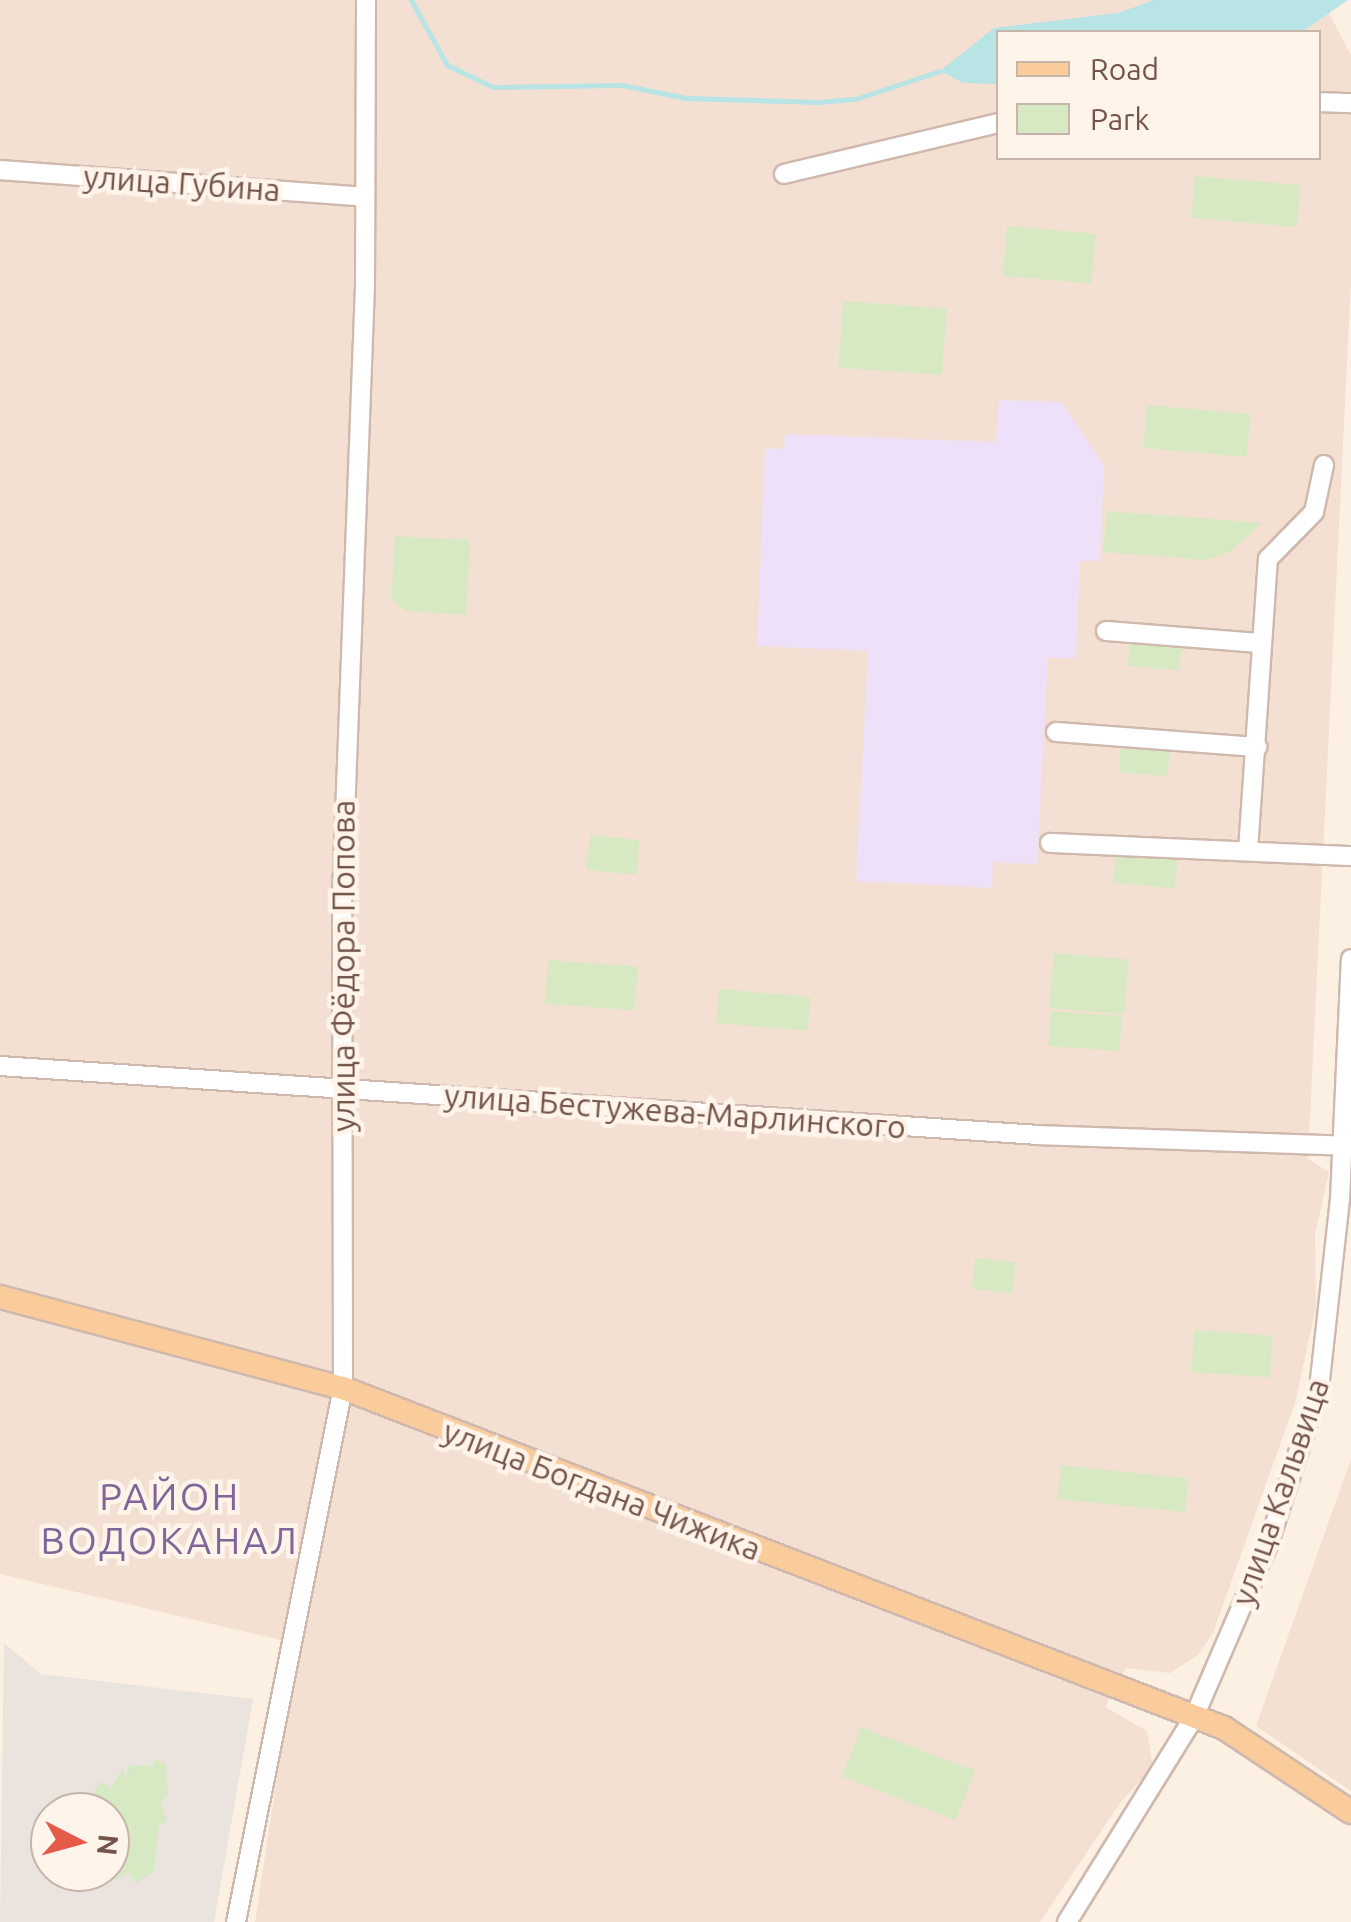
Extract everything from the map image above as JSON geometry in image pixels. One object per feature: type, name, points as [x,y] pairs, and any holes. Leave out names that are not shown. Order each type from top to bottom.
[{"type":"main road","name":"улица Богдана Чижика","points":[[0,1297],[344,1388],[1224,1728],[1351,1812]]},
{"type":"street","name":"улица Фёдора Попова","points":[[236,1922],[344,1388],[345,762],[364,198],[366,0]]},
{"type":"street","points":[[1321,102],[1351,104]]},
{"type":"street","points":[[784,174],[996,123]]},
{"type":"street","name":"улица Губина","points":[[0,170],[364,198]]},
{"type":"street","points":[[1248,851],[1268,558],[1314,512],[1324,465]]},
{"type":"street","points":[[1106,631],[1260,643]]},
{"type":"street","points":[[1056,732],[1257,746]]},
{"type":"street","points":[[1050,843],[1351,856]]},
{"type":"street","name":"улица Кальвица","points":[[1067,1922],[1194,1718],[1268,1545],[1319,1389],[1330,1329],[1347,1146],[1351,959]]},
{"type":"street","name":"улица Бестужева-Марлинского","points":[[0,1066],[1038,1135],[1347,1146]]},
{"type":"shaded area","points":[[0,0],[1322,0],[1351,55],[1351,281],[1308,1159],[1329,1172],[1315,1235],[1316,1307],[1295,1403],[1213,1633],[1198,1655],[1170,1673],[1126,1668],[1105,1707],[1147,1731],[1153,1767],[1120,1803],[1040,1922],[255,1922],[297,1644],[0,1574]]},
{"type":"shaded area","points":[[999,400],[1061,402],[1104,465],[1100,561],[1080,561],[1076,658],[1048,658],[1037,864],[993,862],[992,888],[856,881],[868,651],[757,646],[765,448],[784,449],[785,434],[996,442]]},
{"type":"shaded area","points":[[1351,1459],[1351,1791],[1256,1726]]},
{"type":"shaded area","points":[[4,1643],[41,1674],[253,1699],[214,1922],[0,1922]]},
{"type":"green space","points":[[1195,176],[1301,185],[1297,227],[1191,218]]},
{"type":"green space","points":[[1007,226],[1096,234],[1091,284],[1003,276]]},
{"type":"green space","points":[[843,301],[947,308],[942,375],[838,368]]},
{"type":"green space","points":[[1147,405],[1251,414],[1247,457],[1143,448]]},
{"type":"green space","points":[[1107,511],[1263,523],[1228,553],[1206,560],[1103,552]]},
{"type":"green space","points":[[395,536],[470,540],[466,615],[406,611],[391,599]]},
{"type":"green space","points":[[1130,638],[1182,643],[1179,670],[1128,666]]},
{"type":"green space","points":[[1121,745],[1170,749],[1167,776],[1119,772]]},
{"type":"green space","points":[[590,835],[640,840],[636,875],[586,870]]},
{"type":"green space","points":[[1116,851],[1178,856],[1175,888],[1113,883]]},
{"type":"green space","points":[[1054,953],[1129,960],[1124,1014],[1049,1008]]},
{"type":"green space","points":[[548,960],[638,966],[635,1010],[545,1004]]},
{"type":"green space","points":[[719,989],[811,997],[808,1031],[716,1023]]},
{"type":"green space","points":[[1051,1011],[1122,1016],[1119,1051],[1049,1046]]},
{"type":"green space","points":[[975,1258],[1016,1262],[1013,1293],[972,1289]]},
{"type":"green space","points":[[1194,1330],[1273,1336],[1270,1377],[1191,1372]]},
{"type":"green space","points":[[1061,1465],[1188,1478],[1185,1512],[1057,1499]]},
{"type":"green space","points":[[861,1727],[975,1771],[956,1820],[842,1776]]},
{"type":"green space","points":[[155,1759],[166,1764],[168,1795],[160,1803],[167,1820],[159,1826],[154,1871],[136,1884],[130,1874],[130,1792],[93,1792],[101,1781],[110,1789],[123,1768],[126,1778],[130,1765],[153,1766]]},
{"type":"water","points":[[1154,0],[1348,0],[1305,30],[996,30],[996,84],[963,83],[940,71],[994,28],[1118,13]]},
{"type":"waterway","points":[[411,0],[447,65],[493,87],[622,85],[686,98],[819,102],[855,99],[940,71]]},
{"type":"district","name":"РАЙОН ВОДОКАНАЛ","points":[[170,1519]]}]
